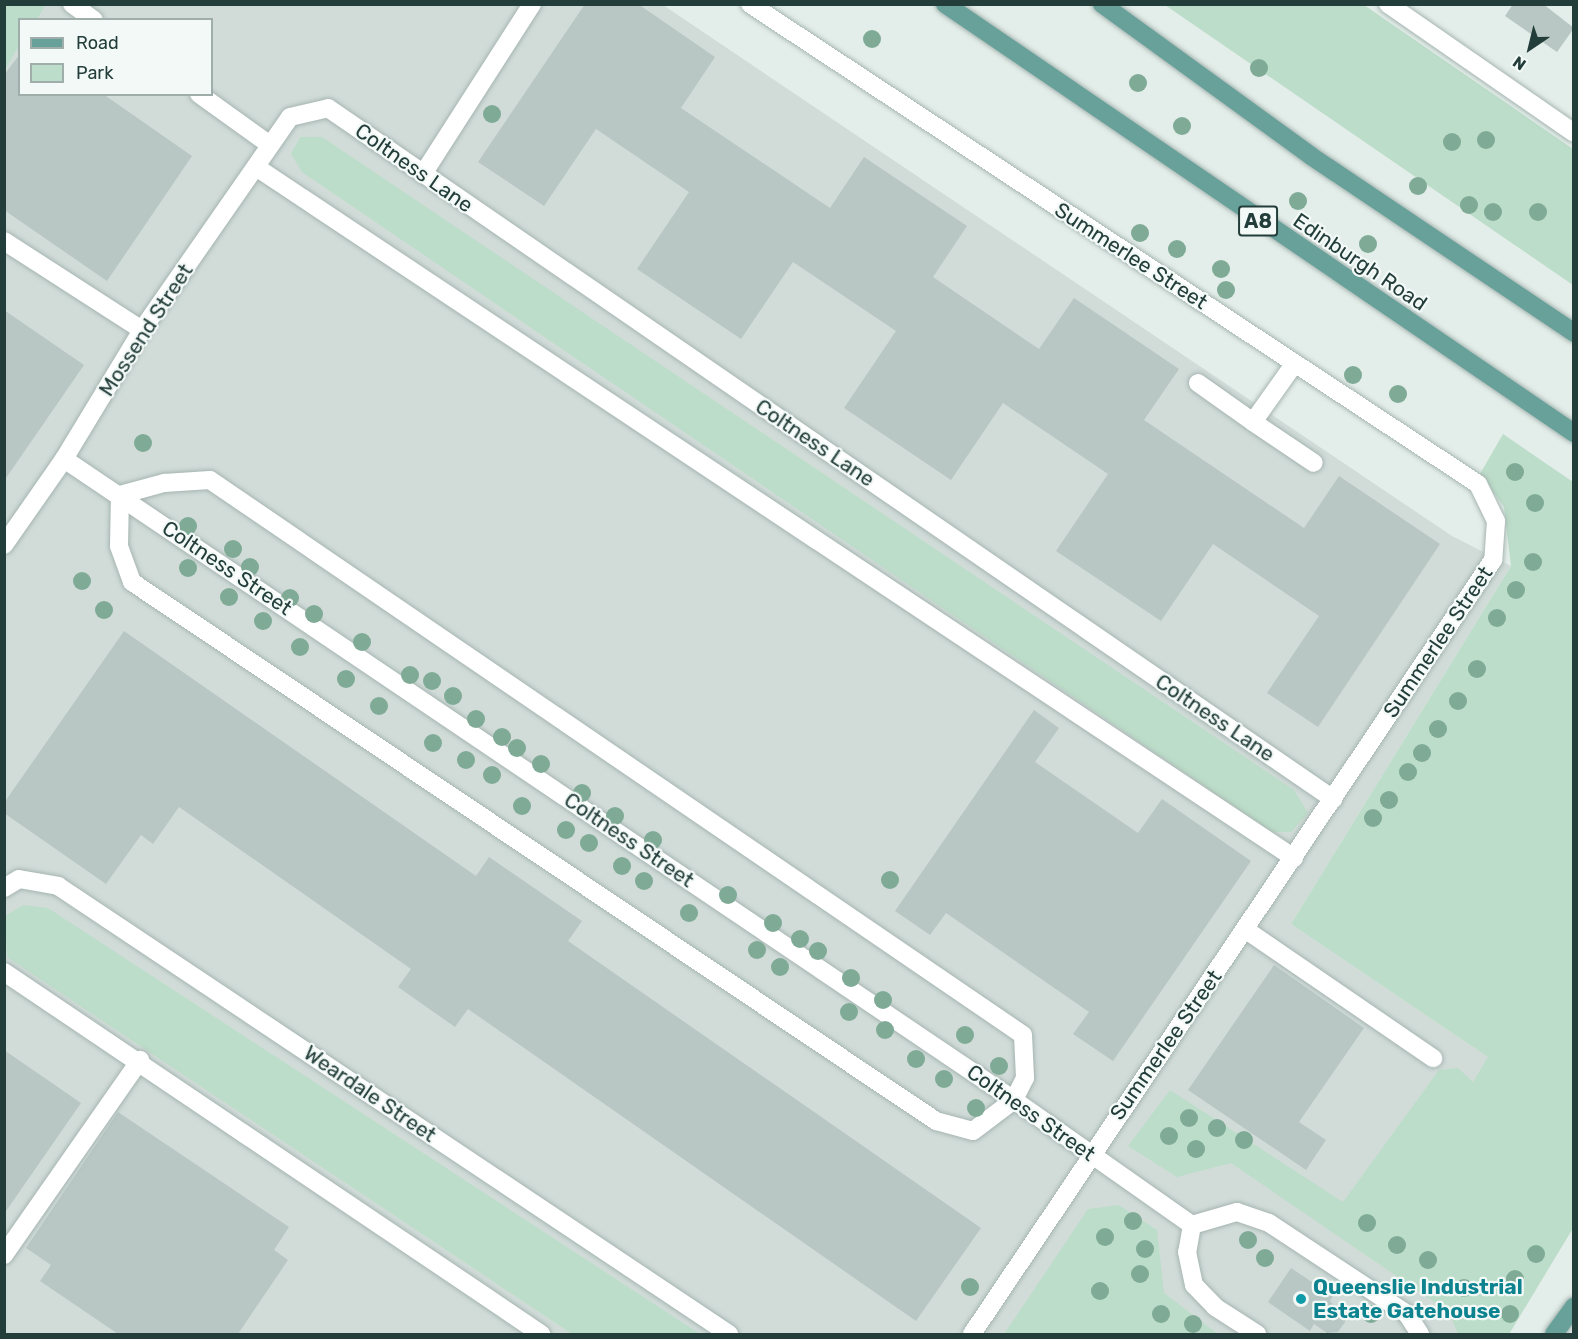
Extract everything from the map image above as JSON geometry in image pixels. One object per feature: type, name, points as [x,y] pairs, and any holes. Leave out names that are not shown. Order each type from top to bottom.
[{"type":"main road","name":"Edinburgh Road","points":[[945,4],[1574,433]]},
{"type":"main road","points":[[1102,4],[1311,156],[1574,333]]},
{"type":"main road","points":[[1554,1335],[1574,1306]]},
{"type":"street","points":[[72,4],[91,18]]},
{"type":"street","points":[[423,174],[532,4]]},
{"type":"street","name":"Summerlee Street","points":[[750,4],[1478,484],[1496,521],[1493,560],[1246,930],[1090,1154],[972,1335]]},
{"type":"street","points":[[1388,4],[1574,133]]},
{"type":"street","points":[[202,96],[270,145]]},
{"type":"street","name":"Coltness Lane","points":[[290,117],[328,108],[1333,799]]},
{"type":"street","name":"Mossend Street","points":[[4,545],[64,459],[142,330],[290,117]]},
{"type":"street","points":[[256,167],[1294,858]]},
{"type":"street","points":[[4,241],[142,330]]},
{"type":"street","points":[[1253,422],[1295,363]]},
{"type":"street","points":[[1198,383],[1314,463]]},
{"type":"street","name":"Coltness Street","points":[[64,459],[1014,1100],[1192,1225]]},
{"type":"street","points":[[210,480],[1023,1035],[1024,1078],[1014,1100],[973,1131],[936,1121],[132,582],[119,546],[120,495],[164,483],[210,480]]},
{"type":"street","name":"Weardale Street","points":[[4,888],[19,879],[58,886],[729,1335]]},
{"type":"street","points":[[1246,930],[1432,1058]]},
{"type":"street","points":[[4,972],[140,1060],[541,1335]]},
{"type":"street","points":[[4,1255],[140,1060]]},
{"type":"street","points":[[1257,1335],[1215,1307],[1194,1285],[1187,1251],[1192,1225],[1237,1212],[1269,1223],[1407,1314],[1420,1335]]},
{"type":"shaded area","points":[[5,5],[663,5],[1452,536],[1511,566],[1291,924],[1573,1114],[1573,1228],[1509,1334],[5,1334]]},
{"type":"green space","points":[[5,4],[45,6],[38,18],[18,18],[18,48],[5,69]]},
{"type":"green space","points":[[1165,5],[1364,5],[1573,149],[1573,285]]},
{"type":"green space","points":[[300,137],[322,137],[1294,790],[1308,813],[1291,832],[1272,832],[302,172],[291,154]]},
{"type":"green space","points":[[1503,434],[1573,482],[1573,1228],[1509,1334],[1458,1334],[1449,1312],[1231,1163],[1177,1177],[1128,1146],[1170,1090],[1343,1202],[1439,1070],[1458,1068],[1473,1082],[1488,1057],[1291,924],[1511,566],[1504,507],[1480,474]]},
{"type":"green space","points":[[23,905],[48,908],[700,1334],[572,1334],[7,957],[5,916]]},
{"type":"green space","points":[[1119,1205],[1157,1230],[1164,1293],[1218,1334],[1004,1334],[1088,1209]]},
{"type":"building","points":[[585,4],[638,4],[715,57],[681,108],[830,208],[864,157],[967,226],[933,277],[1039,349],[1074,298],[1179,369],[1144,420],[1304,528],[1339,476],[1440,544],[1318,727],[1267,693],[1319,616],[1213,544],[1161,621],[1056,551],[1108,474],[1003,403],[951,480],[844,408],[896,331],[793,262],[741,339],[637,269],[689,192],[596,129],[544,206],[478,162]]},
{"type":"building","points":[[1513,4],[1543,4],[1574,28],[1557,52],[1505,16]]},
{"type":"building","points":[[18,57],[18,96],[106,96],[192,156],[107,281],[4,210],[4,75]]},
{"type":"building","points":[[4,310],[84,365],[4,481]]},
{"type":"building","points":[[124,631],[476,876],[489,857],[582,921],[568,941],[981,1228],[916,1321],[468,1009],[455,1027],[398,987],[411,969],[179,807],[153,844],[141,835],[106,884],[4,813],[4,803]]},
{"type":"building","points":[[1034,710],[1059,728],[1035,762],[1138,833],[1162,799],[1251,861],[1113,1061],[1073,1034],[1089,1012],[946,913],[930,935],[895,911]]},
{"type":"building","points":[[1274,965],[1364,1028],[1299,1122],[1326,1140],[1306,1170],[1188,1090]]},
{"type":"building","points":[[4,1050],[81,1103],[4,1214]]},
{"type":"building","points":[[118,1112],[289,1227],[274,1250],[288,1260],[238,1334],[118,1334],[40,1281],[51,1265],[26,1248]]},
{"type":"building","name":"Queenslie Industrial Estate Gatehouse","points":[[1291,1268],[1333,1296],[1330,1301],[1347,1319],[1338,1332],[1327,1333],[1314,1324],[1310,1331],[1268,1302]]},
{"type":"place","name":"Queenslie Industrial Estate Gatehouse","points":[[1301,1299]]}]
